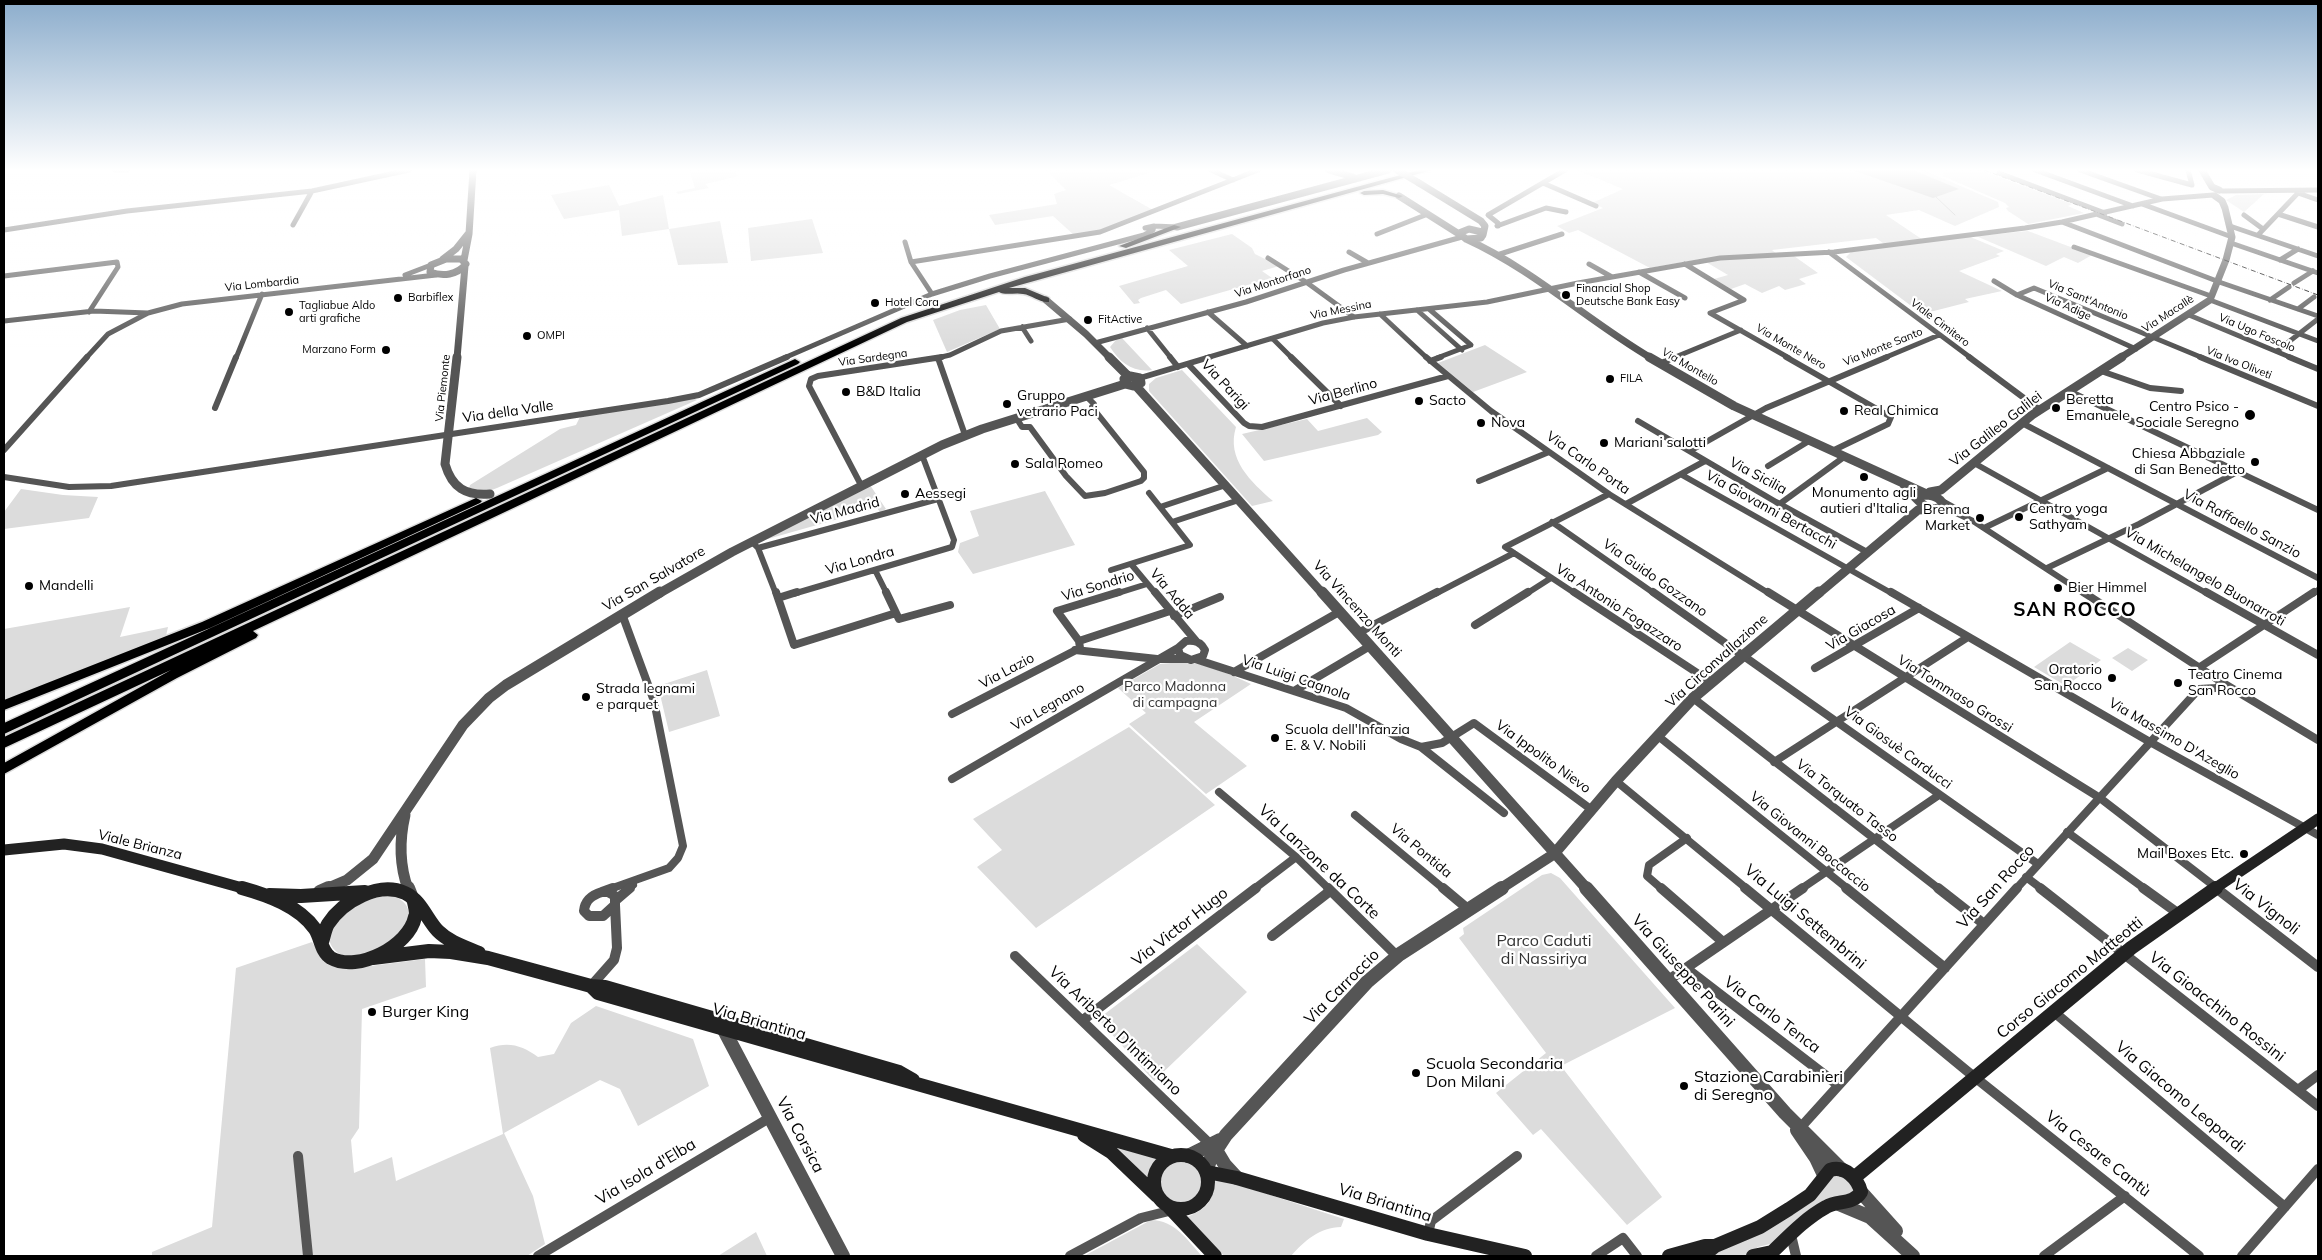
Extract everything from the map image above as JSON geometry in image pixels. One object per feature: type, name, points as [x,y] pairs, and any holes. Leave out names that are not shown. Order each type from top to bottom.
[{"type":"highway","points":[[1046,300],[1042,292],[1048,281],[1056,276],[1098,264],[1108,255],[1173,229]]},
{"type":"highway","points":[[4,743],[904,320],[959,300],[1201,229]]},
{"type":"highway","points":[[4,729],[842,340],[925,305],[972,290],[1210,229]]},
{"type":"highway","points":[[959,300],[1013,290],[1025,291],[1046,300]]},
{"type":"highway","points":[[4,705],[206,625],[620,436],[704,404]]},
{"type":"highway","points":[[4,769],[210,656],[630,457],[717,408]]},
{"type":"main road","name":"Corso Giacomo Matteotti","points":[[1848,1174],[1975,1078],[2124,954],[2318,819]]},
{"type":"main road","name":"Viale Brianza","points":[[4,850],[64,844],[102,849],[267,895]]},
{"type":"main road","points":[[394,890],[407,894],[414,902],[416,916],[410,930],[390,950],[361,962],[340,962],[329,957],[316,929],[304,917],[267,895],[311,895],[394,890]]},
{"type":"main road","points":[[322,942],[327,925],[342,908],[362,896],[378,891]]},
{"type":"main road","name":"Via Briantina","points":[[414,902],[440,933],[488,958]]},
{"type":"main road","name":"Via Briantina","points":[[373,958],[429,951],[451,952],[488,958],[591,986],[605,987],[870,1063],[899,1072],[920,1084]]},
{"type":"main road","name":"Via Briantina","points":[[591,986],[598,993],[724,1030],[1172,1156],[1203,1151]]},
{"type":"main road","name":"Via Briantina","points":[[1072,1128],[1111,1152],[1169,1206],[1215,1256]]},
{"type":"main road","points":[[1172,1156],[1160,1164],[1155,1173],[1154,1184],[1169,1206],[1194,1207],[1204,1197],[1208,1188],[1206,1172],[1198,1160],[1203,1151]]},
{"type":"main road","points":[[1703,1256],[1716,1246],[1761,1227],[1808,1197],[1817,1190],[1824,1174],[1835,1169],[1848,1174],[1861,1192],[1853,1202],[1836,1203],[1822,1210],[1772,1255],[1757,1254],[1753,1256]]},
{"type":"main road","name":"Via Briantina","points":[[1206,1172],[1237,1178],[1429,1228],[1525,1256]]},
{"type":"main road","points":[[1669,1256],[1705,1246],[1716,1246]]},
{"type":"street","points":[[450,274],[464,263],[469,229]]},
{"type":"street","points":[[911,262],[1069,238],[1110,229]]},
{"type":"street","points":[[1136,237],[1144,229]]},
{"type":"street","points":[[1136,237],[1151,232],[1153,229]]},
{"type":"street","points":[[1377,234],[1390,229]]},
{"type":"street","name":"Via Montello","points":[[1453,229],[1552,289],[1622,341],[1752,416],[1928,493],[1939,502]]},
{"type":"street","points":[[1462,234],[1470,229]]},
{"type":"street","points":[[1484,229],[1480,244],[1486,248]]},
{"type":"street","name":"Via Messina","points":[[1138,382],[1178,367],[1323,323],[1354,317],[1488,302],[1612,276],[1731,256],[1829,252],[2009,229]]},
{"type":"street","points":[[2080,229],[2318,318],[2277,351]]},
{"type":"street","points":[[2204,229],[2280,260],[2316,272]]},
{"type":"street","points":[[2230,229],[2232,240]]},
{"type":"street","points":[[2239,229],[2318,256]]},
{"type":"street","points":[[2258,235],[2263,229]]},
{"type":"street","points":[[1462,234],[1479,231],[1482,237]]},
{"type":"street","points":[[464,276],[436,275],[429,270],[431,265],[456,249],[469,234]]},
{"type":"street","points":[[1462,234],[1482,237]]},
{"type":"street","name":"Via Montorfano","points":[[1095,343],[1246,302],[1462,234]]},
{"type":"street","points":[[1497,255],[1562,234]]},
{"type":"street","name":"Via della Valle","points":[[6,477],[68,487],[111,486],[699,395],[720,388],[882,314],[932,294],[990,276],[1136,237]]},
{"type":"street","name":"Via Macallè","points":[[2069,391],[2189,315],[2211,298],[2232,240]]},
{"type":"street","points":[[905,242],[911,262],[932,294]]},
{"type":"street","points":[[2074,246],[2318,341]]},
{"type":"street","points":[[2280,260],[2298,249]]},
{"type":"street","points":[[1349,252],[1368,263]]},
{"type":"street","name":"Viale Cimitero","points":[[1829,252],[2040,410]]},
{"type":"street","points":[[440,261],[456,258],[464,263]]},
{"type":"street","points":[[1268,258],[1306,282],[1354,317]]},
{"type":"street","points":[[4,276],[117,262],[118,267],[89,312]]},
{"type":"street","name":"Via Piemonte","points":[[464,263],[450,433],[445,464],[448,478],[465,493]]},
{"type":"street","points":[[1589,264],[1612,276]]},
{"type":"street","name":"Via Monte Nero","points":[[1685,264],[1743,298],[1710,313],[1889,414],[1892,419],[1888,424],[1832,451]]},
{"type":"street","name":"Via Lombardia","points":[[408,276],[431,265]]},
{"type":"street","points":[[1639,272],[1685,298]]},
{"type":"street","points":[[2270,300],[2316,272]]},
{"type":"street","name":"Via Lombardia","points":[[148,312],[182,304],[408,276],[436,275]]},
{"type":"street","name":"Via Adige","points":[[1994,281],[2017,296],[2136,349]]},
{"type":"street","name":"Via Sant'Antonio","points":[[2017,296],[2034,288],[2152,338]]},
{"type":"street","points":[[215,408],[262,294]]},
{"type":"street","points":[[2298,309],[2314,297]]},
{"type":"street","points":[[1046,300],[1070,319],[1095,343],[1126,380]]},
{"type":"street","points":[[1429,309],[1471,343],[1471,345],[1462,350],[1430,361]]},
{"type":"street","points":[[1417,310],[1462,350]]},
{"type":"street","points":[[112,311],[135,318]]},
{"type":"street","points":[[4,321],[89,312],[148,312]]},
{"type":"street","points":[[4,450],[99,342],[120,326],[148,312]]},
{"type":"street","points":[[1208,312],[1247,346]]},
{"type":"street","name":"Via Carlo Porta","points":[[1380,314],[1430,361],[1491,411],[1609,494],[1798,610]]},
{"type":"street","points":[[1423,315],[1436,314]]},
{"type":"street","name":"Via Ugo Foscolo","points":[[2189,315],[2318,369]]},
{"type":"street","name":"Via Sardegna","points":[[861,485],[809,386],[811,379],[818,376],[938,358],[950,355],[1001,331],[1070,319]]},
{"type":"street","points":[[1022,327],[1031,341]]},
{"type":"street","points":[[1147,328],[1178,367]]},
{"type":"street","points":[[1661,363],[1741,330]]},
{"type":"street","name":"Via Monte Santo","points":[[1690,451],[1752,416],[1828,380],[1939,335]]},
{"type":"street","name":"Via Ivo Oliveti","points":[[2152,338],[2318,406]]},
{"type":"street","points":[[1273,339],[1341,406]]},
{"type":"street","points":[[938,358],[965,435],[1087,397],[1126,380],[1138,382]]},
{"type":"street","name":"Via Parigi","points":[[1188,364],[1244,423]]},
{"type":"street","points":[[2101,371],[2143,388],[2165,392],[2181,391]]},
{"type":"street","name":"Via Berlino","points":[[1244,423],[1249,426],[1262,427],[1448,376]]},
{"type":"street","name":"Via Vincenzo Monti","points":[[1138,382],[1239,500],[1554,854]]},
{"type":"street","points":[[2069,391],[2318,510]]},
{"type":"street","name":"Via Galileo Galilei","points":[[1939,502],[1974,463],[2022,423],[2069,391]]},
{"type":"street","points":[[1016,419],[1022,427],[1030,427],[1074,487],[1083,495],[1092,496],[1136,483],[1144,478],[1145,475],[1092,407],[1094,404],[1087,397]]},
{"type":"street","name":"Via Sicilia","points":[[1638,421],[1776,502],[1782,503],[1867,552]]},
{"type":"street","name":"Via Raffaello Sanzio","points":[[2022,423],[2318,578]]},
{"type":"street","name":"Via San Salvatore","points":[[342,908],[350,893],[463,725],[489,698],[506,685],[622,614],[755,545],[861,485],[965,435]]},
{"type":"street","points":[[1768,466],[1809,441]]},
{"type":"street","points":[[1479,481],[1549,452]]},
{"type":"street","points":[[922,455],[938,499]]},
{"type":"street","points":[[1782,503],[1844,457]]},
{"type":"street","points":[[1626,504],[1705,461]]},
{"type":"street","name":"Via Michelangelo Buonarroti","points":[[1974,463],[2318,655]]},
{"type":"street","points":[[1984,528],[2108,468]]},
{"type":"street","points":[[2047,568],[2111,538],[2237,472]]},
{"type":"street","name":"Via Giovanni Bertacchi","points":[[1682,475],[1849,568]]},
{"type":"street","name":"Via Montello","points":[[1896,480],[1918,504]]},
{"type":"street","points":[[1160,507],[1226,485]]},
{"type":"street","points":[[459,508],[465,500],[465,493],[476,496],[490,494]]},
{"type":"street","points":[[1111,570],[1190,545],[1150,493]]},
{"type":"street","name":"Via Circonvallazione","points":[[1554,854],[1616,781],[1693,698],[1849,568],[1918,504],[1919,496],[1928,493]]},
{"type":"street","points":[[1358,633],[1514,553],[1505,547],[1609,494]]},
{"type":"street","name":"Via Londra","points":[[778,598],[952,546],[954,540],[938,499]]},
{"type":"street","name":"Via Madrid","points":[[755,545],[938,499]]},
{"type":"street","points":[[1172,522],[1239,500]]},
{"type":"street","points":[[1918,504],[1939,502],[1973,521],[2224,683],[2318,740]]},
{"type":"street","name":"Via Guido Gozzano","points":[[1552,522],[1743,655]]},
{"type":"street","points":[[755,545],[778,598],[794,645],[896,613]]},
{"type":"street","name":"Via Antonio Fogazzaro","points":[[1514,553],[1711,682]]},
{"type":"street","name":"Via Adda","points":[[1131,564],[1196,640]]},
{"type":"street","name":"Via Massimo D'Azeglio","points":[[1849,568],[2150,742],[2318,835]]},
{"type":"street","points":[[875,570],[898,619],[950,605]]},
{"type":"street","points":[[1475,625],[1551,578]]},
{"type":"street","name":"Via Sondrio","points":[[1079,641],[1057,611],[1147,584]]},
{"type":"street","points":[[2200,667],[2318,590]]},
{"type":"street","points":[[1073,650],[1082,646],[1079,641],[1172,614],[1220,597]]},
{"type":"street","name":"Via Giacosa","points":[[1815,668],[1918,608]]},
{"type":"street","name":"Via Tommaso Grossi","points":[[1798,610],[1904,678],[2100,798]]},
{"type":"street","points":[[1234,672],[1339,612]]},
{"type":"street","points":[[616,930],[610,923],[598,917],[589,916],[584,911],[584,907],[592,896],[669,868],[678,858],[683,846],[654,702],[622,614]]},
{"type":"street","points":[[1774,762],[1968,636]]},
{"type":"street","points":[[1206,650],[1203,656],[1191,659],[1180,655],[1178,648],[1182,643],[1196,640],[1202,644],[1206,650],[1215,664]]},
{"type":"street","points":[[1294,691],[1370,646]]},
{"type":"street","name":"Via Legnano","points":[[952,779],[1156,659],[1178,648]]},
{"type":"street","name":"Via Luigi Cagnola","points":[[1073,650],[1156,659],[1191,659],[1215,664],[1234,672],[1346,708],[1401,739],[1421,747],[1504,813]]},
{"type":"street","name":"Via Lazio","points":[[952,714],[1073,650]]},
{"type":"street","name":"Via Giosuè Carducci","points":[[1743,655],[2038,864]]},
{"type":"street","name":"Via San Rocco","points":[[1801,1127],[2092,804],[2100,798],[2199,689],[2216,688],[2224,683]]},
{"type":"street","name":"Via Torquato Tasso","points":[[1693,698],[1984,924]]},
{"type":"street","name":"Via Ippolito Nievo","points":[[1452,738],[1474,723],[1592,810]]},
{"type":"street","name":"Via Giovanni Boccaccio","points":[[1658,736],[1945,968]]},
{"type":"street","points":[[1421,747],[1433,747],[1452,738]]},
{"type":"street","name":"Via Luigi Settembrini","points":[[1616,781],[1975,1078]]},
{"type":"street","name":"Via Lanzone da Corte","points":[[1219,792],[1296,857],[1397,956]]},
{"type":"street","points":[[1668,981],[1687,970],[1724,942],[1939,795]]},
{"type":"street","name":"Via Vignoli","points":[[2100,798],[2318,966]]},
{"type":"street","name":"Via San Salvatore","points":[[406,810],[400,833],[399,848],[402,874],[414,902]]},
{"type":"street","name":"Via Pontida","points":[[1355,815],[1468,909]]},
{"type":"street","points":[[2067,832],[2179,914]]},
{"type":"street","points":[[1687,838],[1649,866],[1646,869],[1647,876],[1724,942]]},
{"type":"street","name":"Via Carroccio","points":[[1206,1172],[1203,1151],[1226,1135],[1367,982],[1397,956],[1554,854]]},
{"type":"street","name":"Via Giuseppe Parini","points":[[1554,854],[1785,1112],[1848,1174]]},
{"type":"street","name":"Via Victor Hugo","points":[[1084,1020],[1296,857]]},
{"type":"street","name":"Via San Salvatore","points":[[311,895],[347,880],[373,859]]},
{"type":"street","name":"Via Gioacchino Rossini","points":[[2026,877],[2318,1106]]},
{"type":"street","points":[[598,917],[608,913],[627,889],[644,878]]},
{"type":"street","points":[[1272,936],[1330,890]]},
{"type":"street","points":[[591,986],[614,960],[617,948],[615,903],[612,894],[602,892]]},
{"type":"street","name":"Via Ariberto D'Intimiano","points":[[1015,956],[1084,1020],[1192,1129],[1203,1151]]},
{"type":"street","name":"Via Carlo Tenca","points":[[1687,970],[1838,1085]]},
{"type":"street","name":"Via Giacomo Leopardi","points":[[2054,1012],[2284,1207]]},
{"type":"street","name":"Via Corsica","points":[[724,1030],[843,1256]]},
{"type":"street","points":[[2298,1090],[2318,1075]]},
{"type":"street","name":"Via Cesare Cantù","points":[[1975,1078],[2199,1256]]},
{"type":"street","name":"Via Giuseppe Parini","points":[[1785,1112],[1816,1158],[1824,1174]]},
{"type":"street","name":"Via Isola d'Elba","points":[[538,1256],[771,1117]]},
{"type":"street","points":[[1203,1151],[1225,1165],[1237,1178]]},
{"type":"street","points":[[298,1156],[308,1256]]},
{"type":"street","points":[[1429,1228],[1517,1156]]},
{"type":"street","points":[[2242,1256],[2318,1168]]},
{"type":"street","points":[[1861,1192],[1918,1256]]},
{"type":"street","points":[[2044,1256],[2125,1196]]},
{"type":"street","points":[[1836,1203],[1858,1210],[1870,1217],[1913,1256]]},
{"type":"street","points":[[1070,1256],[1141,1218],[1169,1206]]},
{"type":"street","points":[[1792,1236],[1796,1256]]},
{"type":"street","points":[[1596,1256],[1624,1238],[1637,1256]]},
{"type":"green space","points":[[621,229],[669,229],[622,236]]},
{"type":"green space","points":[[669,229],[721,229],[728,263],[678,265]]},
{"type":"green space","points":[[748,229],[815,229],[823,253],[751,261]]},
{"type":"green space","points":[[1067,229],[1105,229],[1099,231],[1075,236]]},
{"type":"green space","points":[[1562,229],[1906,229],[1926,242],[1968,236],[2004,251],[1996,254],[2000,256],[1959,271],[2002,291],[1965,299],[1969,302],[1922,314],[1846,257],[1851,252],[1887,246],[1876,238],[1772,250],[1780,257],[1794,256],[1818,273],[1799,279],[1806,284],[1785,290],[1779,286],[1762,293],[1745,284],[1731,289],[1714,279],[1728,275],[1701,259],[1650,268],[1578,230],[1569,233]]},
{"type":"green space","points":[[2028,231],[2092,255],[2078,263],[2064,257],[2046,266],[1976,236]]},
{"type":"green space","points":[[1232,234],[1252,248],[1255,254],[1279,266],[1262,271],[1272,278],[1181,304],[1166,290],[1141,298],[1138,300],[1140,303],[1134,304],[1119,286],[1188,266],[1169,250]]},
{"type":"green space","points":[[986,305],[1000,329],[947,352],[933,320],[960,310]]},
{"type":"green space","points":[[1122,338],[1152,370],[1145,371],[1133,368],[1118,358],[1110,347],[1116,340]]},
{"type":"green space","points":[[1485,345],[1527,372],[1473,392],[1438,363]]},
{"type":"green space","points":[[1182,370],[1236,427],[1234,449],[1242,469],[1273,501],[1252,506],[1149,391],[1149,384],[1156,378]]},
{"type":"green space","points":[[693,398],[697,400],[497,488],[489,491],[469,489],[470,485],[560,429],[576,425],[580,417]]},
{"type":"green space","points":[[1367,418],[1382,432],[1378,435],[1264,461],[1242,434],[1307,419],[1318,431]]},
{"type":"green space","points":[[870,485],[886,509],[880,512],[877,508],[764,540]]},
{"type":"green space","points":[[21,489],[63,495],[98,497],[89,518],[4,529],[4,512]]},
{"type":"green space","points":[[1045,491],[1075,545],[973,574],[958,552],[960,543],[979,536],[970,511]]},
{"type":"green space","points":[[130,607],[120,637],[168,627],[166,636],[73,675],[4,699],[4,629]]},
{"type":"green space","points":[[2070,642],[2101,660],[2066,686],[2034,667]]},
{"type":"green space","points":[[2128,648],[2148,660],[2132,671],[2112,658]]},
{"type":"green space","name":"Parco Madonna di campagna","points":[[1182,662],[1209,667],[1251,684],[1194,722],[1247,766],[1206,794],[1129,724],[1146,713],[1118,688],[1160,664]]},
{"type":"green space","points":[[707,670],[720,716],[669,732],[658,686]]},
{"type":"green space","points":[[1129,727],[1215,805],[1036,928],[977,867],[1002,850],[973,819]]},
{"type":"green space","name":"Parco Caduti di Nassiriya","points":[[1551,873],[1560,878],[1675,1008],[1561,1066],[1662,1197],[1627,1225],[1541,1129],[1533,1135],[1496,1093],[1546,1053],[1459,938],[1464,934],[1463,928],[1542,875]]},
{"type":"green space","points":[[390,895],[406,904],[408,917],[401,931],[388,943],[371,953],[353,957],[338,953],[329,940],[338,919],[344,912],[359,903]]},
{"type":"green space","points":[[312,942],[324,962],[347,969],[425,959],[426,987],[362,1009],[359,1128],[351,1140],[354,1173],[392,1157],[396,1181],[503,1134],[490,1048],[510,1045],[521,1047],[538,1057],[554,1054],[571,1023],[596,1006],[693,1039],[709,1086],[638,1126],[620,1089],[600,1080],[504,1133],[533,1196],[545,1244],[527,1256],[152,1256],[152,1252],[212,1227],[236,968]]},
{"type":"green space","points":[[1197,944],[1247,992],[1154,1081],[1098,1019]]},
{"type":"green space","points":[[1094,1137],[1161,1156],[1149,1176],[1148,1184]]},
{"type":"green space","points":[[1177,1161],[1185,1161],[1197,1167],[1203,1183],[1197,1199],[1185,1205],[1177,1205],[1165,1199],[1159,1187],[1159,1179],[1165,1167]]},
{"type":"green space","points":[[1842,1174],[1857,1190],[1778,1242],[1758,1247],[1746,1256],[1708,1256],[1827,1177]]},
{"type":"green space","points":[[1215,1177],[1344,1219],[1341,1227],[1319,1232],[1301,1245],[1291,1256],[1224,1256],[1187,1217],[1201,1210],[1208,1203],[1213,1192]]},
{"type":"green space","points":[[1151,1220],[1167,1223],[1174,1227],[1202,1256],[1084,1256]]},
{"type":"green space","points":[[756,1232],[767,1256],[718,1256]]},
{"type":"railway","points":[[2141,229],[2318,295]]},
{"type":"place","name":"Financial Shop Deutsche Bank Easy","points":[[1566,295]]},
{"type":"place","name":"Barbiflex","points":[[398,298]]},
{"type":"place","name":"Hotel Cora","points":[[875,303]]},
{"type":"place","name":"Tagliabue Aldo arti grafiche","points":[[289,312]]},
{"type":"place","name":"FitActive","points":[[1088,320]]},
{"type":"place","name":"OMPI","points":[[527,336]]},
{"type":"place","name":"Marzano Form","points":[[386,350]]},
{"type":"place","name":"FILA","points":[[1610,379]]},
{"type":"place","name":"B&D Italia","points":[[846,392]]},
{"type":"place","name":"Sacto","points":[[1419,401]]},
{"type":"place","name":"Gruppo vetrario Paci","points":[[1007,404]]},
{"type":"place","name":"Beretta Emanuele","points":[[2056,408]]},
{"type":"place","name":"Real Chimica","points":[[1844,411]]},
{"type":"place","name":"Centro Psico - Sociale Seregno","points":[[2250,415]]},
{"type":"place","name":"Nova","points":[[1481,423]]},
{"type":"place","name":"Mariani salotti","points":[[1604,443]]},
{"type":"place","name":"Chiesa Abbaziale di San Benedetto","points":[[2255,462]]},
{"type":"place","name":"Sala Romeo","points":[[1015,464]]},
{"type":"place","name":"Monumento agli autieri d'Italia","points":[[1864,477]]},
{"type":"place","name":"Aessegi","points":[[905,494]]},
{"type":"place","name":"Centro yoga Sathyam","points":[[2019,517]]},
{"type":"place","name":"Brenna Market","points":[[1980,518]]},
{"type":"place","name":"Mandelli","points":[[29,586]]},
{"type":"place","name":"Bier Himmel","points":[[2058,588]]},
{"type":"place","name":"Oratorio San Rocco","points":[[2112,678]]},
{"type":"place","name":"Teatro Cinema San Rocco","points":[[2178,683]]},
{"type":"place","name":"Strada legnami e parquet","points":[[586,697]]},
{"type":"place","name":"Scuola dell'Infanzia E. & V. Nobili","points":[[1275,738]]},
{"type":"place","name":"Mail Boxes Etc.","points":[[2244,854]]},
{"type":"place","name":"Burger King","points":[[372,1012]]},
{"type":"place","name":"Scuola Secondaria Don Milani","points":[[1416,1073]]},
{"type":"place","name":"Stazione Carabinieri di Seregno","points":[[1684,1086]]},
{"type":"district","name":"SAN ROCCO","points":[[2075,610]]}]
